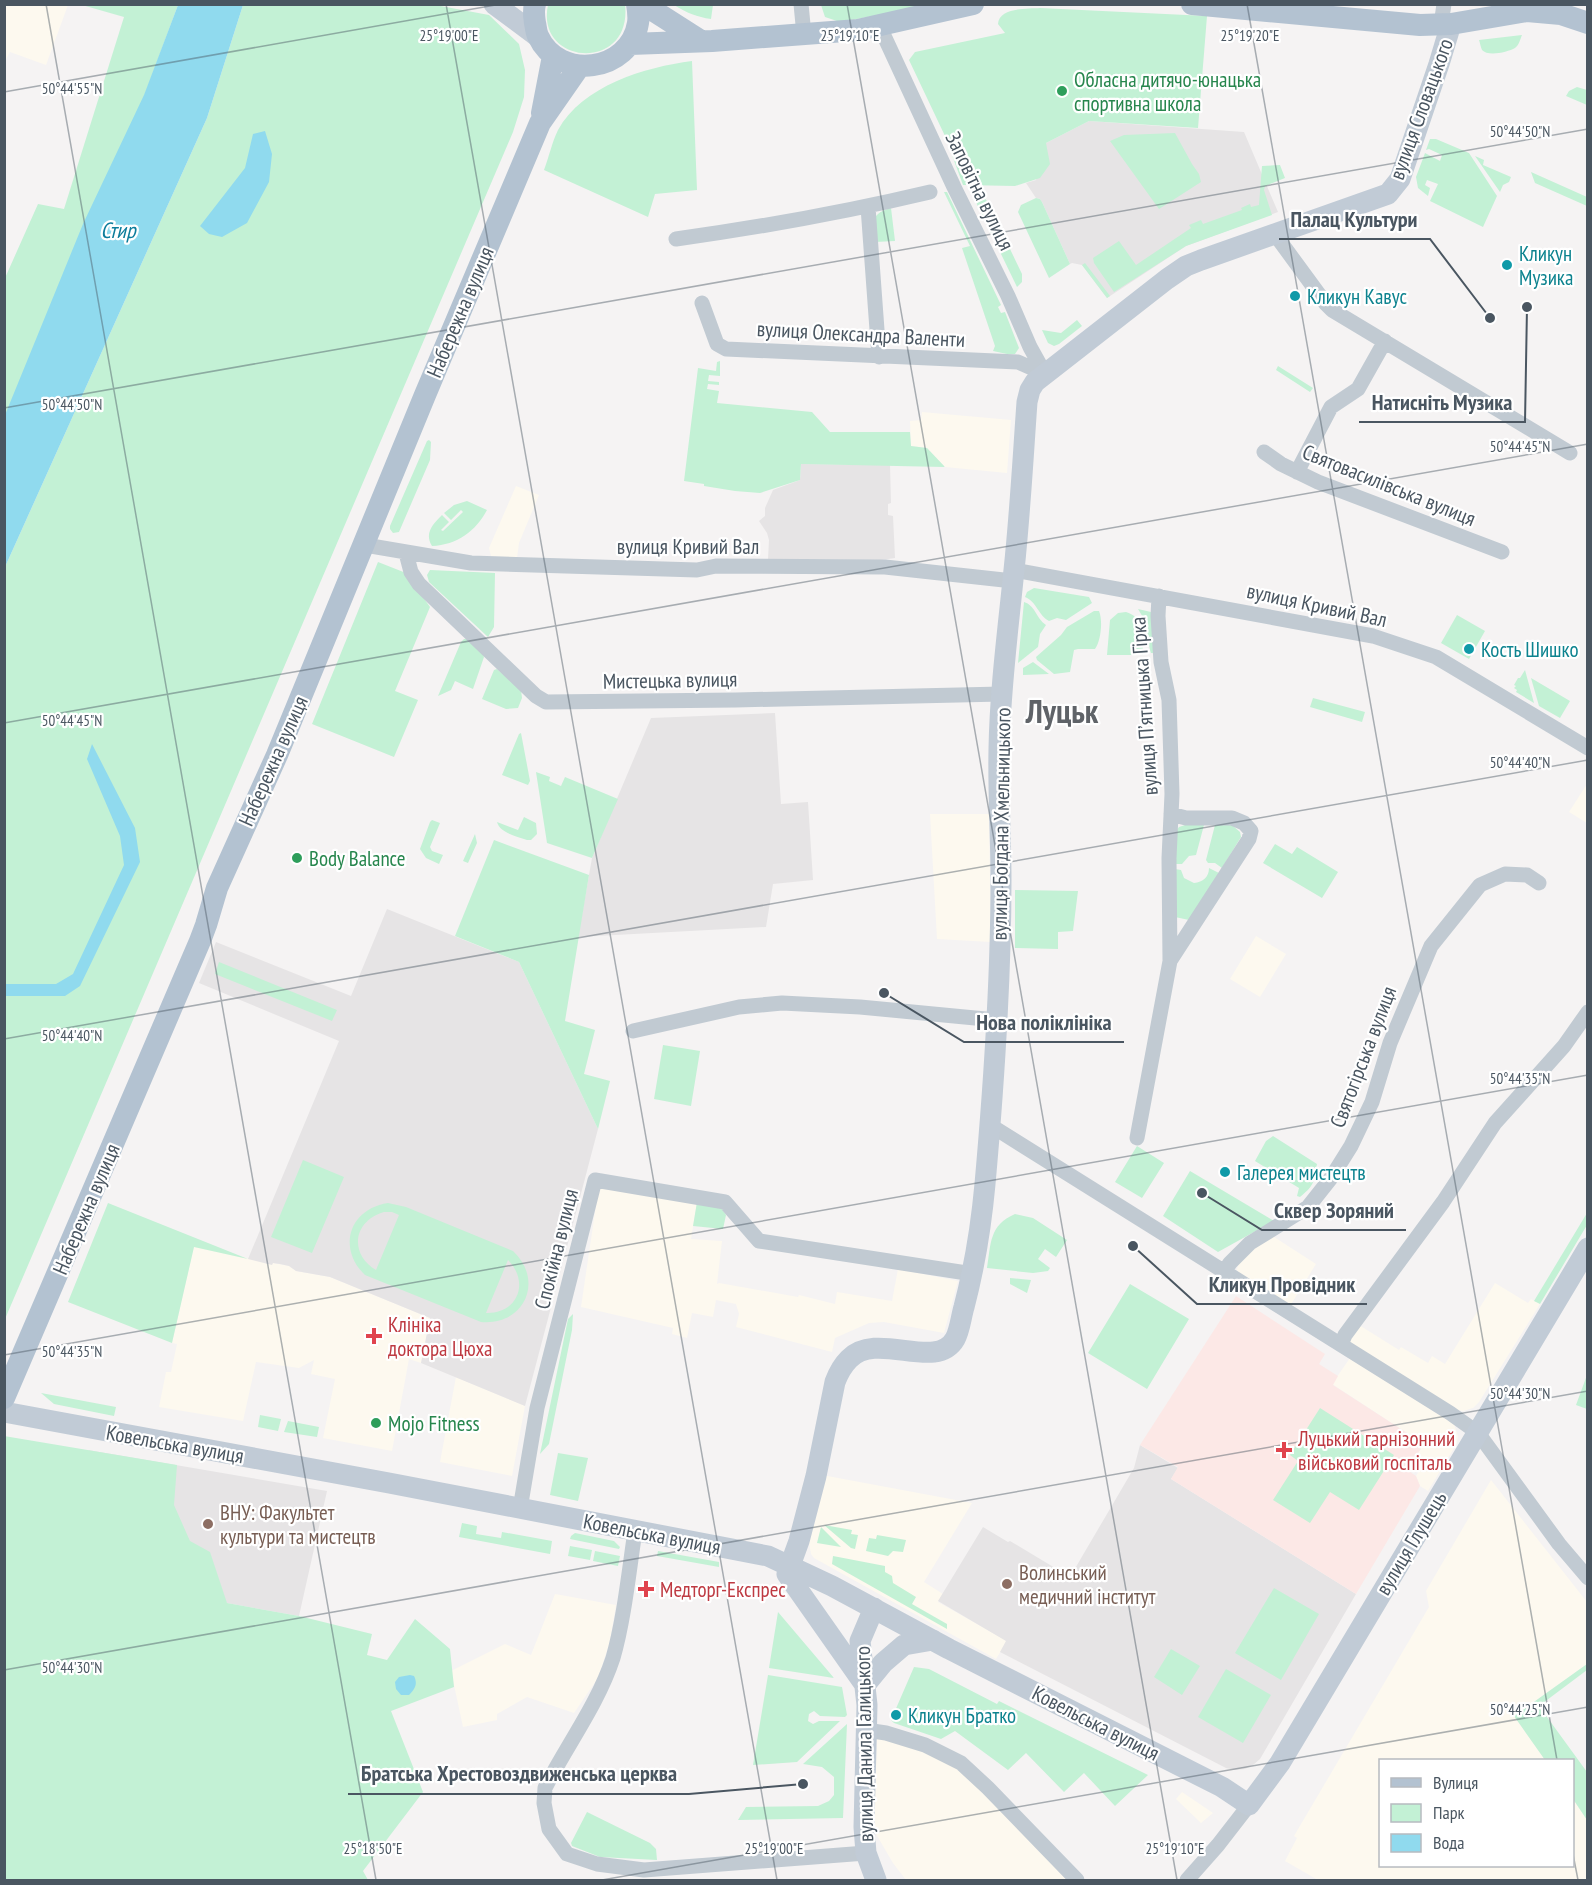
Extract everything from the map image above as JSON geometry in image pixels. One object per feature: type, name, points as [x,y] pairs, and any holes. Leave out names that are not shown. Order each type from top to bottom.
[{"type":"main road","points":[[494,4],[537,36],[553,56],[579,67],[608,63],[630,44],[638,23],[637,4]]},
{"type":"main road","points":[[535,4],[533,9],[537,36]]},
{"type":"main road","points":[[644,4],[701,41]]},
{"type":"main road","points":[[630,44],[858,30],[973,4]]},
{"type":"main road","points":[[1192,4],[1446,18],[1527,11],[1561,14],[1587,23]]},
{"type":"main road","name":"вулиця Словацького","points":[[1388,194],[1400,179],[1436,75],[1446,18]]},
{"type":"main road","name":"Набережна вулиця","points":[[540,123],[553,56]]},
{"type":"main road","name":"Набережна вулиця","points":[[4,1398],[203,933],[217,888],[278,755],[425,395],[540,123],[579,67]]},
{"type":"main road","name":"вулиця Богдана Хмельницького","points":[[790,1566],[816,1476],[835,1382],[840,1371],[856,1353],[867,1349],[931,1352],[949,1346],[956,1337],[973,1275],[980,1238],[996,1020],[1001,881],[999,748],[1002,694],[1014,576],[1027,402],[1030,390],[1035,382],[1045,374],[1186,266],[1274,232],[1388,194]]},
{"type":"main road","name":"вулиця Глушець","points":[[1249,1805],[1280,1763],[1587,1248]]},
{"type":"main road","name":"Ковельська вулиця","points":[[4,1412],[389,1483],[768,1557],[874,1608],[1222,1787],[1249,1805]]},
{"type":"main road","points":[[790,1566],[788,1574],[865,1685],[883,1663],[904,1645],[933,1640]]},
{"type":"main road","name":"вулиця Данила Галицького","points":[[874,1608],[860,1641],[867,1705],[864,1827],[866,1853],[876,1881]]},
{"type":"street","points":[[801,4],[804,35]]},
{"type":"street","name":"Заповітна вулиця","points":[[879,25],[954,187],[1045,374]]},
{"type":"street","points":[[676,239],[761,227],[868,207],[930,192]]},
{"type":"street","points":[[868,207],[879,357]]},
{"type":"street","points":[[1274,232],[1326,304],[1570,453]]},
{"type":"street","name":"вулиця Олександра Валенти","points":[[702,303],[717,344],[722,348],[1018,362],[1045,374]]},
{"type":"street","points":[[1297,472],[1331,407],[1358,388],[1385,341]]},
{"type":"street","name":"Святовасилівська вулиця","points":[[1264,452],[1281,464],[1318,482],[1502,552]]},
{"type":"street","name":"вулиця Кривий Вал","points":[[364,545],[471,563],[697,570],[716,566],[882,567],[1014,576],[1159,596],[1353,631],[1419,650],[1479,681],[1587,748]]},
{"type":"street","name":"Мистецька вулиця","points":[[406,553],[411,572],[419,584],[536,696],[546,702],[1002,694]]},
{"type":"street","name":"вулиця Пʼятницька Гірка","points":[[1137,1138],[1170,961],[1168,858],[1172,794],[1169,700],[1161,662],[1159,596]]},
{"type":"street","name":"вулиця Пʼятницька Гірка","points":[[1170,961],[1250,839],[1251,831],[1244,823],[1232,818],[1186,818],[1171,814]]},
{"type":"street","name":"Святогірська вулиця","points":[[1224,1272],[1251,1243],[1308,1207],[1331,1178],[1351,1146],[1372,1102],[1390,1043],[1431,946],[1437,938],[1480,885],[1505,874],[1527,875],[1539,883]]},
{"type":"street","points":[[633,1031],[739,1007],[782,1003],[860,1007],[996,1020]]},
{"type":"street","points":[[1341,1345],[1496,1123],[1564,1046],[1587,1012]]},
{"type":"street","points":[[990,1125],[1450,1413],[1478,1433],[1559,1544],[1587,1578]]},
{"type":"street","name":"Спокійна вулиця","points":[[520,1509],[537,1408],[595,1179],[725,1202],[759,1241],[973,1275]]},
{"type":"street","points":[[635,1531],[613,1658],[598,1694],[545,1788],[544,1803],[549,1829],[567,1854],[597,1864],[644,1870],[701,1874],[866,1853]]},
{"type":"street","points":[[866,1730],[886,1733],[926,1745],[961,1763],[1077,1881]]},
{"type":"street","points":[[1187,1881],[1249,1805]]},
{"type":"shaded area","points":[[5,4],[68,5],[46,65],[10,52],[5,61]]},
{"type":"shaded area","points":[[1089,121],[1244,132],[1278,212],[1186,246],[1107,298],[1082,265],[1070,264],[1042,202],[1036,198],[1026,183],[1036,180],[1046,143]]},
{"type":"shaded area","points":[[922,412],[1011,420],[1007,473],[945,467],[927,448],[911,446],[910,421],[921,420]]},
{"type":"shaded area","points":[[801,464],[890,465],[891,503],[888,504],[888,515],[893,516],[895,558],[881,560],[768,559],[769,540],[759,521],[765,516],[765,508],[773,490],[800,480]]},
{"type":"shaded area","points":[[516,486],[539,495],[519,543],[517,558],[491,556],[489,548]]},
{"type":"shaded area","points":[[775,713],[781,804],[808,802],[813,880],[773,884],[766,927],[578,937],[592,858],[651,718]]},
{"type":"shaded area","points":[[1587,784],[1587,823],[1569,812]]},
{"type":"shaded area","points":[[930,814],[989,814],[991,942],[937,939]]},
{"type":"shaded area","points":[[387,909],[519,962],[598,1129],[525,1406],[421,1363],[430,1318],[330,1277],[296,1271],[280,1264],[273,1263],[272,1265],[248,1259],[339,1041],[199,983],[216,942],[351,996]]},
{"type":"shaded area","points":[[1256,936],[1286,954],[1260,997],[1230,979]]},
{"type":"shaded area","points":[[599,1185],[697,1202],[691,1239],[722,1241],[717,1284],[798,1297],[799,1295],[835,1304],[837,1292],[892,1301],[898,1269],[958,1281],[944,1333],[884,1322],[869,1323],[835,1338],[832,1352],[736,1327],[739,1314],[736,1304],[716,1300],[713,1317],[692,1313],[687,1338],[672,1334],[673,1328],[581,1307]]},
{"type":"shaded area","points":[[1271,1235],[1316,1264],[1290,1306],[1237,1270],[1238,1265],[1253,1246]]},
{"type":"shaded area","points":[[194,1246],[330,1277],[430,1318],[421,1363],[409,1359],[392,1451],[323,1438],[335,1379],[311,1374],[314,1360],[299,1368],[256,1362],[243,1421],[159,1407],[166,1372],[171,1372],[177,1344],[172,1343]]},
{"type":"shaded area","points":[[1495,1283],[1528,1303],[1531,1299],[1540,1304],[1473,1408],[1463,1411],[1453,1409],[1348,1343],[1359,1325],[1399,1350],[1401,1347],[1428,1363],[1432,1356],[1445,1364]]},
{"type":"shaded area","name":"Луцький гарнізонний військовий госпіталь","points":[[1236,1296],[1325,1354],[1319,1364],[1338,1376],[1333,1385],[1424,1444],[1414,1459],[1417,1462],[1410,1472],[1416,1476],[1420,1486],[1356,1594],[1171,1479],[1178,1467],[1140,1445]]},
{"type":"shaded area","points":[[1350,1358],[1454,1424],[1458,1436],[1457,1443],[1428,1491],[1420,1486],[1416,1476],[1423,1465],[1414,1459],[1424,1444],[1332,1384]]},
{"type":"shaded area","points":[[456,1377],[525,1406],[512,1476],[440,1462]]},
{"type":"shaded area","points":[[1140,1445],[1178,1468],[1171,1479],[1356,1594],[1260,1759],[1245,1769],[1226,1768],[1000,1652],[1006,1641],[938,1601],[983,1527],[1070,1577],[1134,1468]]},
{"type":"shaded area","name":"ВНУ: Факультет культури та мистецтв","points":[[88,1450],[327,1491],[299,1616],[227,1603]]},
{"type":"shaded area","points":[[822,1475],[972,1503],[924,1582],[943,1594],[938,1602],[1007,1641],[996,1659],[814,1558],[809,1543]]},
{"type":"shaded area","points":[[1491,1480],[1587,1602],[1587,1664],[1514,1716],[1544,1759],[1379,1759],[1379,1867],[1574,1867],[1574,1800],[1587,1820],[1587,1880],[1318,1880],[1285,1861],[1297,1838],[1294,1836],[1429,1607],[1426,1591]]},
{"type":"shaded area","points":[[555,1594],[616,1605],[610,1641],[598,1678],[574,1713],[527,1697],[497,1714],[497,1720],[463,1727],[451,1671],[505,1644],[531,1655]]},
{"type":"shaded area","points":[[877,1737],[921,1750],[958,1768],[1069,1880],[906,1880],[876,1834],[874,1817]]},
{"type":"shaded area","points":[[1182,1792],[1213,1813],[1201,1823],[1176,1799]]},
{"type":"green space","points":[[430,4],[489,15],[519,44],[525,70],[524,97],[513,132],[5,1319],[5,567],[207,118],[243,5]]},
{"type":"green space","points":[[625,4],[623,26],[615,42],[601,51],[585,53],[569,50],[556,40],[548,25],[548,5]]},
{"type":"green space","points":[[82,5],[178,5],[5,472],[5,278],[38,204],[64,209],[124,17]]},
{"type":"green space","points":[[674,5],[713,5],[711,19],[692,14]]},
{"type":"green space","points":[[821,5],[933,5],[840,22],[825,17]]},
{"type":"green space","name":"Обласна дитячо-юнацька спортивна школа","points":[[1040,8],[1207,16],[1198,128],[1089,121],[1046,143],[1050,164],[1040,178],[1015,186],[963,185],[945,136],[909,60],[915,52],[1005,33],[998,24],[1003,14],[1014,10]]},
{"type":"green space","points":[[1522,35],[1515,48],[1498,53],[1482,50],[1479,40]]},
{"type":"green space","points":[[692,61],[697,190],[655,194],[648,217],[544,170],[558,130],[582,102],[616,81],[655,68]]},
{"type":"green space","points":[[1577,87],[1587,90],[1587,105],[1566,96],[1569,91]]},
{"type":"green space","points":[[1175,133],[1199,174],[1201,182],[1159,209],[1110,141],[1124,135]]},
{"type":"green space","points":[[1430,139],[1436,139],[1469,153],[1497,196],[1483,227],[1430,201],[1438,184],[1427,180],[1425,185],[1430,188],[1428,196],[1418,188],[1416,177],[1425,153],[1440,161],[1442,155],[1429,149],[1426,150]]},
{"type":"green space","points":[[1475,156],[1484,160],[1483,165],[1511,177],[1500,192]]},
{"type":"green space","points":[[1280,165],[1285,178],[1265,186],[1264,190],[1272,215],[1186,246],[1114,292],[1094,263],[1093,258],[1119,241],[1136,265],[1191,228],[1189,225],[1201,220],[1203,224],[1242,210],[1241,208],[1250,204],[1251,207],[1259,205],[1262,166]]},
{"type":"green space","points":[[1531,172],[1587,197],[1587,206],[1535,183]]},
{"type":"green space","points":[[944,192],[947,192],[1001,305],[998,307],[1001,313],[1005,312],[1019,348],[1015,354],[993,351],[995,346],[962,248],[970,246]]},
{"type":"green space","points":[[980,194],[988,203],[1022,274],[1022,282],[1017,287],[973,196]]},
{"type":"green space","points":[[1036,198],[1042,202],[1070,264],[1049,278],[1018,212],[1021,205]]},
{"type":"green space","points":[[891,208],[895,241],[875,242],[874,220],[879,213]]},
{"type":"green space","points":[[1085,263],[1110,296],[1107,298],[1082,265]]},
{"type":"green space","points":[[1077,320],[1082,326],[1059,344],[1054,346],[1048,343],[1042,330],[1061,333]]},
{"type":"green space","points":[[720,361],[720,376],[709,375],[708,381],[719,382],[719,385],[708,384],[707,389],[719,391],[717,403],[812,412],[830,432],[910,432],[911,446],[927,448],[945,467],[801,464],[800,480],[760,493],[735,491],[684,481],[698,368],[716,371],[717,362]]},
{"type":"green space","points":[[1278,366],[1313,388],[1310,392],[1276,370]]},
{"type":"green space","points":[[429,440],[431,442],[430,460],[399,532],[393,533],[390,526]]},
{"type":"green space","points":[[467,501],[487,510],[483,518],[465,536],[450,543],[432,546],[429,533],[433,525],[442,515],[449,522],[441,530],[443,531],[463,512],[461,510],[451,520],[444,513],[454,505]]},
{"type":"green space","points":[[378,562],[406,573],[430,607],[395,691],[418,700],[394,757],[312,724]]},
{"type":"green space","points":[[430,570],[495,573],[494,627],[488,637],[429,582],[427,575]]},
{"type":"green space","points":[[1034,588],[1089,597],[1092,603],[1066,620],[1057,618],[1049,621],[1025,597],[1027,592]]},
{"type":"green space","points":[[1024,602],[1031,606],[1046,625],[1040,634],[1038,647],[1018,663]]},
{"type":"green space","points":[[1138,609],[1151,612],[1155,653],[1151,653],[1144,619]]},
{"type":"green space","points":[[1094,611],[1099,611],[1101,620],[1097,645],[1095,649],[1074,650],[1070,672],[1054,674],[1037,660],[1036,657],[1067,627]]},
{"type":"green space","points":[[1126,612],[1137,619],[1142,629],[1143,655],[1107,655],[1110,620],[1118,613]]},
{"type":"green space","points":[[1457,615],[1485,631],[1469,659],[1441,643]]},
{"type":"green space","points":[[464,639],[482,652],[484,657],[473,689],[455,681],[451,690],[438,696],[461,642]]},
{"type":"green space","points":[[1033,662],[1049,674],[1023,675],[1023,668]]},
{"type":"green space","points":[[497,669],[521,690],[522,698],[518,708],[506,709],[482,699],[494,670]]},
{"type":"green space","points":[[1525,670],[1534,703],[1516,692],[1514,688],[1518,678]]},
{"type":"green space","points":[[1531,678],[1570,701],[1560,718],[1539,706]]},
{"type":"green space","points":[[1313,698],[1365,712],[1362,722],[1310,707]]},
{"type":"green space","points":[[521,733],[530,781],[528,785],[502,775]]},
{"type":"green space","points":[[536,772],[550,777],[549,781],[561,786],[565,777],[618,799],[592,858],[547,843]]},
{"type":"green space","points":[[524,817],[536,823],[537,834],[531,840],[501,829],[497,822],[518,830]]},
{"type":"green space","points":[[432,820],[440,823],[430,847],[432,851],[443,855],[439,864],[426,858],[420,849]]},
{"type":"green space","points":[[1185,825],[1204,825],[1196,855],[1189,856],[1182,864],[1175,864],[1176,831]]},
{"type":"green space","points":[[1215,825],[1232,825],[1240,832],[1241,837],[1222,868],[1206,860]]},
{"type":"green space","points":[[475,834],[477,843],[468,863],[463,861]]},
{"type":"green space","points":[[494,840],[589,875],[565,1021],[595,1030],[584,1074],[610,1081],[598,1129],[519,962],[455,936]]},
{"type":"green space","points":[[1275,844],[1292,854],[1297,847],[1338,872],[1322,898],[1263,863]]},
{"type":"green space","points":[[1209,868],[1219,873],[1189,920],[1175,917],[1175,869],[1181,870],[1184,878],[1194,883],[1205,878]]},
{"type":"green space","points":[[1015,890],[1078,891],[1073,931],[1058,932],[1058,949],[1015,948]]},
{"type":"green space","points":[[219,962],[337,1010],[332,1021],[215,974]]},
{"type":"green space","points":[[663,1045],[700,1051],[691,1106],[654,1099]]},
{"type":"green space","points":[[1273,1136],[1317,1164],[1311,1186],[1300,1197],[1297,1196],[1299,1188],[1255,1161],[1266,1141]]},
{"type":"green space","points":[[1137,1146],[1164,1163],[1142,1198],[1115,1182]]},
{"type":"green space","points":[[303,1160],[344,1177],[312,1253],[271,1237]]},
{"type":"green space","points":[[1190,1171],[1274,1221],[1218,1252],[1163,1216]]},
{"type":"green space","points":[[697,1202],[719,1205],[726,1215],[723,1229],[693,1226]]},
{"type":"green space","points":[[108,1203],[248,1259],[194,1247],[172,1343],[68,1302]]},
{"type":"green space","points":[[388,1203],[406,1207],[513,1251],[523,1263],[528,1275],[525,1299],[509,1317],[481,1322],[365,1275],[351,1253],[351,1231],[356,1221],[364,1213]],"holes":[[[384,1212],[399,1215],[376,1270],[367,1263],[362,1255],[358,1247],[358,1238],[366,1223],[374,1216]],[[508,1260],[518,1278],[517,1295],[506,1308],[486,1313]]]},
{"type":"green space","points":[[1587,1213],[1587,1225],[1540,1304],[1534,1301]]},
{"type":"green space","points":[[1015,1214],[1033,1218],[1067,1240],[1056,1257],[1045,1249],[1038,1259],[1050,1268],[1048,1271],[1033,1273],[987,1268],[991,1243],[996,1230],[1006,1218]]},
{"type":"green space","points":[[1010,1278],[1031,1280],[1027,1293],[1010,1284]]},
{"type":"green space","points":[[1130,1284],[1189,1319],[1147,1389],[1088,1353]]},
{"type":"green space","points":[[573,1314],[572,1330],[549,1444],[540,1454],[568,1319]]},
{"type":"green space","points":[[1587,1375],[1588,1409],[1576,1405]]},
{"type":"green space","points":[[41,1393],[116,1407],[114,1416],[54,1404]]},
{"type":"green space","points":[[1320,1408],[1394,1455],[1359,1510],[1330,1492],[1310,1523],[1273,1500],[1298,1461],[1290,1455]]},
{"type":"green space","points":[[260,1415],[281,1419],[278,1431],[258,1427]]},
{"type":"green space","points":[[288,1421],[319,1427],[317,1437],[284,1432]]},
{"type":"green space","points":[[4,1436],[177,1465],[174,1505],[190,1541],[210,1552],[227,1603],[299,1616],[372,1634],[367,1655],[387,1660],[415,1619],[450,1649],[454,1687],[391,1711],[423,1792],[363,1871],[368,1880],[5,1880]]},
{"type":"green space","points":[[558,1453],[588,1458],[578,1501],[550,1495]]},
{"type":"green space","points":[[462,1523],[477,1526],[476,1534],[501,1538],[502,1532],[552,1541],[550,1554],[459,1537]]},
{"type":"green space","points":[[824,1525],[852,1530],[851,1534],[858,1535],[855,1549],[851,1548]]},
{"type":"green space","points":[[821,1527],[841,1547],[817,1543]]},
{"type":"green space","points":[[575,1533],[614,1541],[620,1547],[619,1549],[570,1539]]},
{"type":"green space","points":[[877,1535],[906,1540],[903,1552],[893,1551],[888,1556],[866,1551],[869,1538],[876,1539]]},
{"type":"green space","points":[[570,1546],[592,1550],[590,1560],[568,1556]]},
{"type":"green space","points":[[595,1551],[620,1556],[618,1566],[593,1561]]},
{"type":"green space","points":[[658,1551],[719,1562],[719,1567],[657,1556]]},
{"type":"green space","points":[[833,1556],[885,1566],[885,1572],[892,1576],[893,1583],[916,1597],[912,1604],[947,1624],[947,1629],[832,1564]]},
{"type":"green space","points":[[1274,1588],[1319,1614],[1281,1680],[1235,1653]]},
{"type":"green space","points":[[778,1612],[834,1678],[769,1668]]},
{"type":"green space","points":[[1171,1649],[1200,1666],[1182,1695],[1154,1677]]},
{"type":"green space","points":[[1587,1664],[1587,1670],[1539,1706],[1587,1772],[1587,1820],[1574,1800],[1574,1759],[1544,1759],[1514,1716]]},
{"type":"green space","points":[[914,1667],[929,1669],[997,1704],[999,1701],[1148,1775],[1115,1806],[1084,1773],[1064,1792],[1026,1753],[1008,1770],[955,1731],[941,1739],[894,1723],[891,1720]]},
{"type":"green space","points":[[1226,1669],[1271,1695],[1243,1743],[1198,1717]]},
{"type":"green space","points":[[768,1675],[842,1687],[847,1715],[845,1717],[820,1716],[814,1711],[809,1714],[808,1721],[813,1724],[819,1721],[840,1721],[797,1762],[753,1765]]},
{"type":"green space","points":[[847,1724],[843,1818],[738,1820],[746,1807],[818,1806],[829,1801],[834,1795],[834,1777],[822,1767],[803,1764]]},
{"type":"green space","points":[[587,1812],[650,1843],[656,1849],[657,1860],[600,1857],[572,1846],[571,1843]]},
{"type":"water","name":"Стир","points":[[178,5],[243,5],[207,118],[5,567],[5,415],[83,224],[144,95]]},
{"type":"water","points":[[265,131],[272,154],[269,182],[247,223],[222,237],[209,234],[200,226],[245,168],[253,134]]},
{"type":"water","points":[[92,744],[135,828],[140,862],[80,986],[65,996],[5,996],[5,984],[56,984],[73,974],[124,865],[120,836],[87,759]]},
{"type":"water","points":[[414,1676],[416,1684],[409,1695],[401,1695],[396,1689],[395,1682],[399,1677]]},
{"type":"place","name":"Обласна дитячо-юнацька спортивна школа","points":[[1062,91]]},
{"type":"place","name":"Кликун Музика","points":[[1507,265]]},
{"type":"place","name":"Кликун Кавус","points":[[1295,296]]},
{"type":"place","name":"Натисніть Музика","points":[[1527,307]]},
{"type":"place","name":"Палац Культури","points":[[1490,318]]},
{"type":"place","name":"Кость Шишко","points":[[1469,649]]},
{"type":"place","name":"Body Balance","points":[[297,858]]},
{"type":"place","name":"Нова поліклініка","points":[[884,993]]},
{"type":"place","name":"Галерея мистецтв","points":[[1225,1172]]},
{"type":"place","name":"Сквер Зоряний","points":[[1202,1193]]},
{"type":"place","name":"Кликун Провідник","points":[[1133,1246]]},
{"type":"place","name":"Клініка доктора Цюха","points":[[374,1336]]},
{"type":"place","name":"Mojo Fitness","points":[[376,1423]]},
{"type":"place","name":"Луцький гарнізонний військовий госпіталь","points":[[1284,1450]]},
{"type":"place","name":"ВНУ: Факультет культури та мистецтв","points":[[208,1524]]},
{"type":"place","name":"Волинський медичний інститут","points":[[1007,1584]]},
{"type":"place","name":"Медторг-Експрес","points":[[646,1589]]},
{"type":"place","name":"Кликун Братко","points":[[896,1715]]},
{"type":"place","name":"Братська Хрестовоздвиженська церква","points":[[803,1784]]},
{"type":"district","name":"Луцьк","points":[[1062,710]]}]
